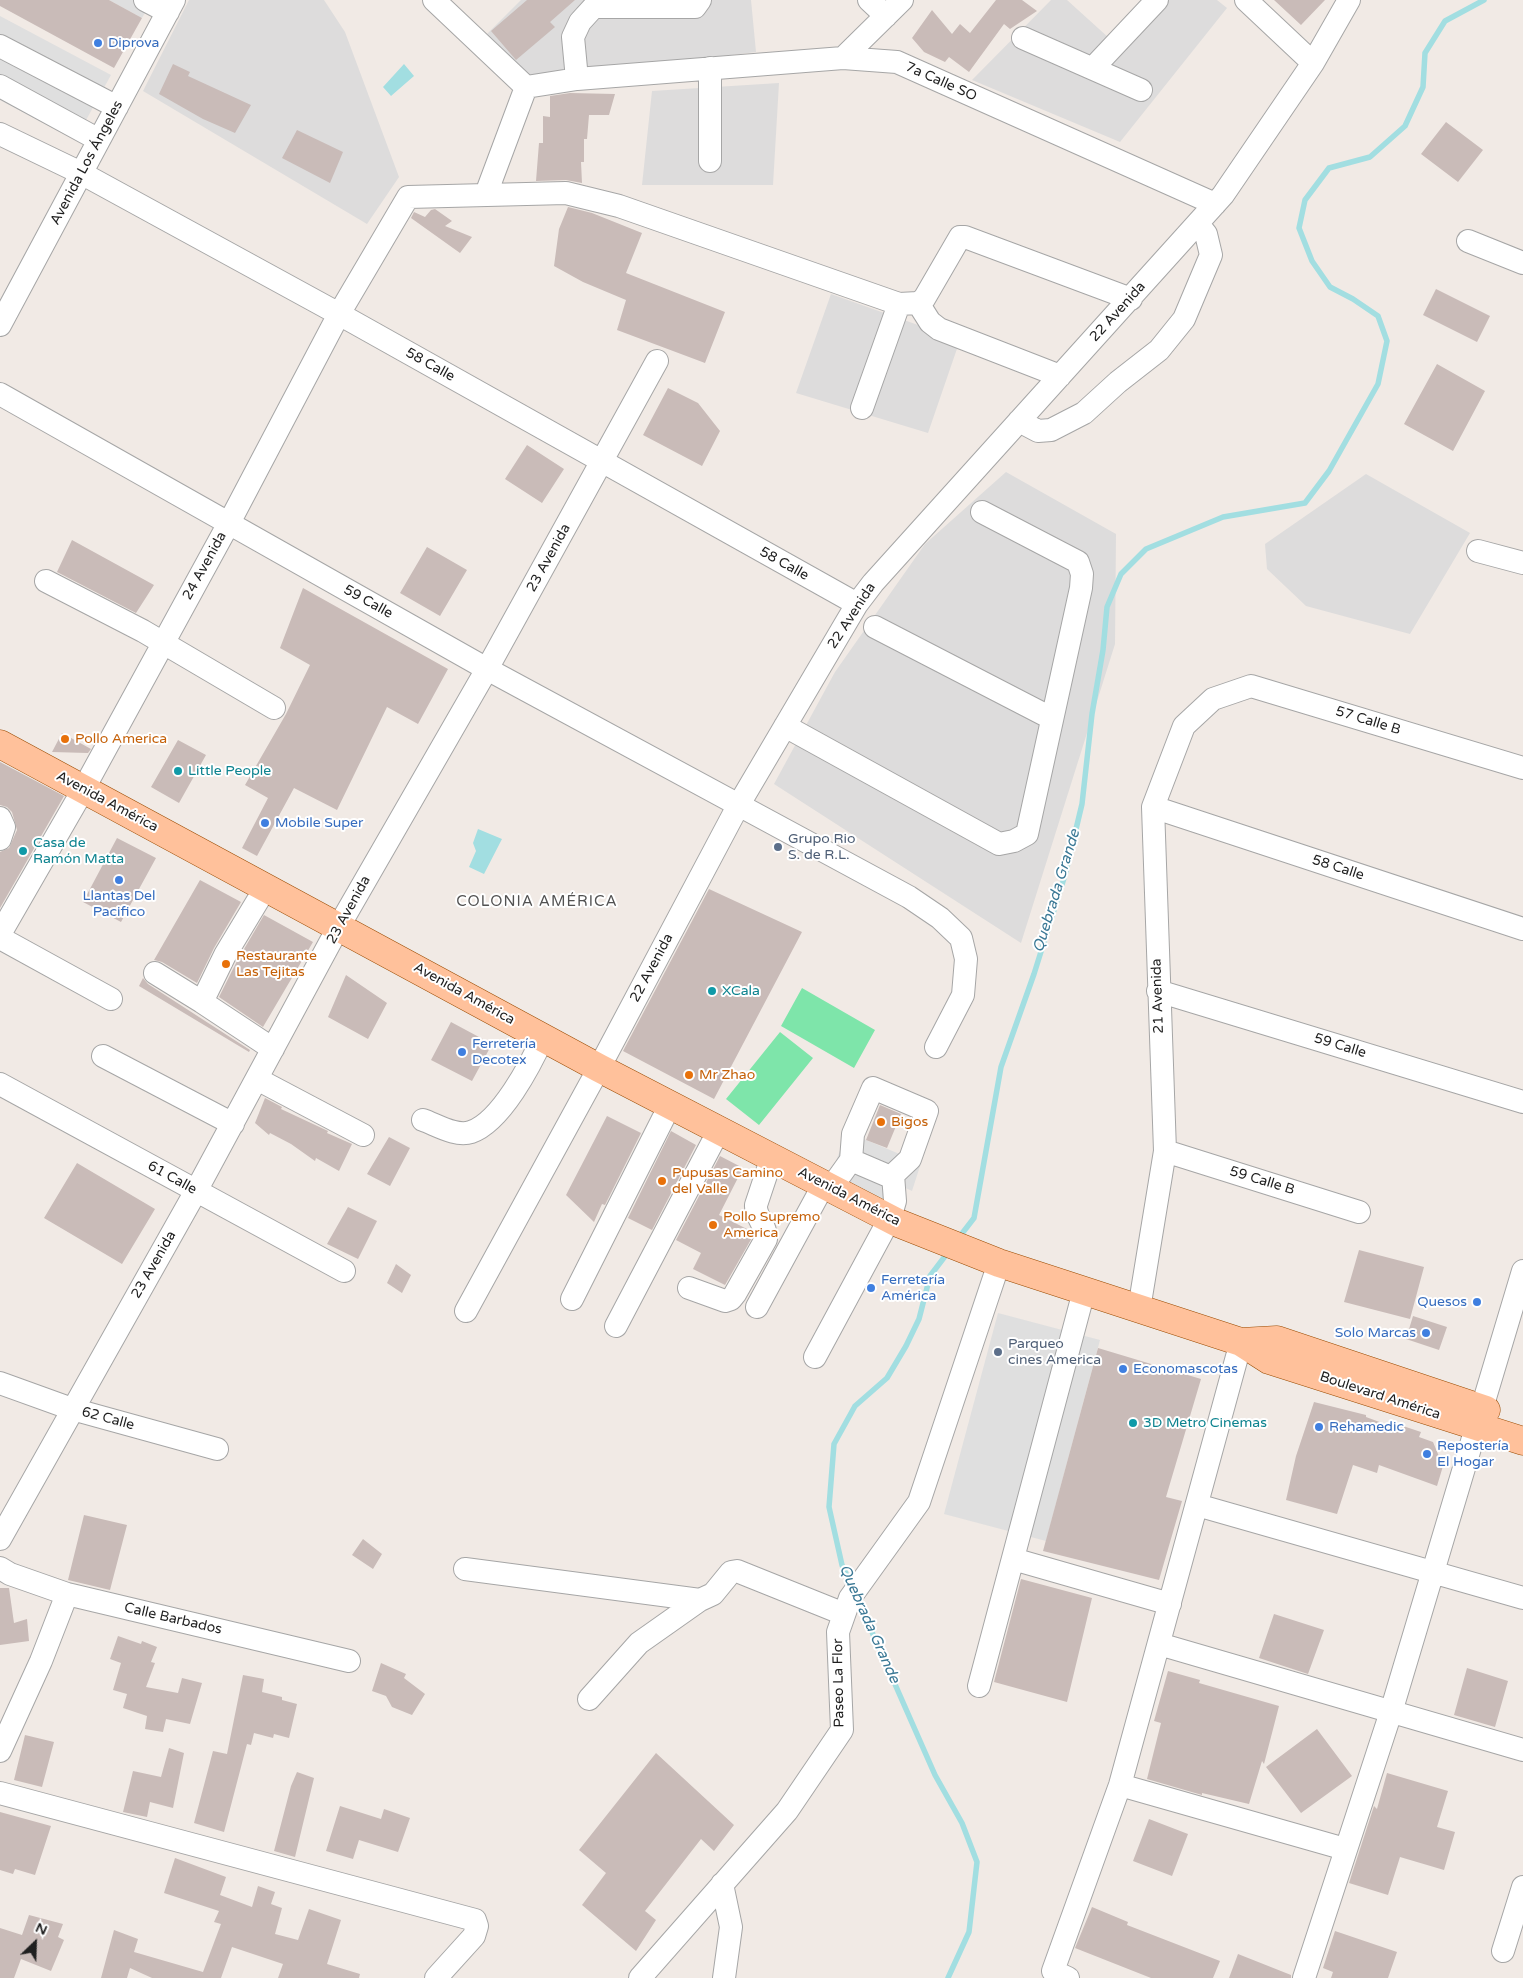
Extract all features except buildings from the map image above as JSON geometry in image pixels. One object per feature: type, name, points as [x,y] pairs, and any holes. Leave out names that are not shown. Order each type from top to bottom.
[{"type":"main road","name":"Avenida América","points":[[0,744],[670,1105],[894,1221],[993,1260]]},
{"type":"main road","name":"Boulevard América","points":[[993,1260],[1241,1342],[1269,1360],[1479,1417],[1523,1422]]},
{"type":"main road","name":"Boulevard América","points":[[1479,1417],[1523,1441]]},
{"type":"street","points":[[145,0],[171,6]]},
{"type":"street","points":[[434,0],[526,87],[486,194],[566,193],[619,206],[909,304],[938,329],[1060,376]]},
{"type":"street","points":[[577,79],[573,37],[580,22],[597,3],[695,7],[700,0]]},
{"type":"street","points":[[843,58],[894,8],[869,0]]},
{"type":"street","points":[[1092,68],[1157,0]]},
{"type":"street","points":[[1246,0],[1313,63]]},
{"type":"street","name":"22 Avenida","points":[[466,1311],[599,1068],[738,806],[857,604],[873,583],[1216,204],[1313,63],[1350,0]]},
{"type":"street","name":"Avenida Los Ángeles","points":[[0,325],[171,6]]},
{"type":"street","points":[[1023,38],[1141,90]]},
{"type":"street","points":[[0,46],[117,107]]},
{"type":"street","name":"7a Calle SO","points":[[526,87],[577,79],[843,58],[897,62],[1216,204]]},
{"type":"street","points":[[710,68],[710,161]]},
{"type":"street","points":[[0,86],[99,140]]},
{"type":"street","name":"58 Calle","points":[[0,134],[81,173],[340,314],[857,604]]},
{"type":"street","name":"24 Avenida","points":[[0,934],[6,907],[83,790],[229,523],[340,314],[408,197],[486,194]]},
{"type":"street","points":[[1019,421],[1038,431],[1051,430],[1084,413],[1118,382],[1159,350],[1184,319],[1211,255],[1206,234],[1198,224]]},
{"type":"street","points":[[862,408],[909,304],[924,299],[962,236],[1131,298]]},
{"type":"street","points":[[1468,241],[1523,263]]},
{"type":"street","name":"23 Avenida","points":[[0,1539],[196,1192],[340,926],[487,669],[657,361]]},
{"type":"street","name":"59 Calle","points":[[0,394],[487,669],[738,806],[758,815],[909,898],[940,918],[961,938],[966,959],[963,995],[936,1047]]},
{"type":"street","points":[[785,726],[999,844],[1014,841],[1027,834],[1081,588],[1082,574],[1078,562],[982,512]]},
{"type":"street","points":[[1478,551],[1523,563]]},
{"type":"street","points":[[46,581],[164,643],[274,708]]},
{"type":"street","points":[[875,627],[1051,718]]},
{"type":"street","name":"57 Calle B","points":[[1212,699],[1250,686],[1523,768]]},
{"type":"street","name":"21 Avenida","points":[[1139,1309],[1165,1151],[1153,807],[1184,726],[1212,699]]},
{"type":"street","name":"58 Calle","points":[[1153,807],[1523,928]]},
{"type":"street","points":[[0,818],[4,826],[0,839]]},
{"type":"street","points":[[202,1002],[225,955],[266,887]]},
{"type":"street","points":[[0,938],[111,999]]},
{"type":"street","points":[[155,973],[273,1049]]},
{"type":"street","name":"59 Calle","points":[[1158,991],[1523,1102]]},
{"type":"street","points":[[423,1120],[457,1133],[472,1132],[487,1121],[518,1087],[543,1037]]},
{"type":"street","points":[[103,1056],[233,1124]]},
{"type":"street","points":[[257,1079],[363,1135]]},
{"type":"street","name":"61 Calle","points":[[0,1084],[344,1271]]},
{"type":"street","points":[[757,1307],[828,1186],[851,1160],[853,1134],[875,1088],[927,1111],[910,1159],[894,1173],[894,1221],[815,1358]]},
{"type":"street","points":[[572,1299],[670,1105]]},
{"type":"street","points":[[616,1326],[719,1130]]},
{"type":"street","name":"59 Calle B","points":[[1165,1151],[1359,1212]]},
{"type":"street","points":[[688,1288],[726,1301],[735,1294],[766,1239],[766,1233],[756,1211],[756,1205],[772,1158]]},
{"type":"street","points":[[851,1160],[893,1178]]},
{"type":"street","name":"Paseo La Flor","points":[[640,1978],[787,1811],[842,1730],[838,1632],[847,1606],[876,1560],[919,1502],[993,1260]]},
{"type":"street","points":[[1304,1978],[1344,1849],[1392,1712],[1523,1271]]},
{"type":"street","points":[[979,1686],[1084,1291]]},
{"type":"street","points":[[1068,1978],[1052,1971],[1120,1785],[1241,1342]]},
{"type":"street","name":"62 Calle","points":[[0,1383],[72,1409],[217,1449]]},
{"type":"street","points":[[1197,1505],[1523,1598]]},
{"type":"street","points":[[1013,1558],[1170,1604]]},
{"type":"street","name":"Calle Barbados","points":[[0,1568],[10,1574],[67,1594],[349,1661]]},
{"type":"street","points":[[465,1569],[700,1600]]},
{"type":"street","points":[[589,1699],[639,1643],[700,1600],[713,1594],[730,1572],[737,1571],[847,1606]]},
{"type":"street","points":[[0,1751],[41,1661],[67,1594]]},
{"type":"street","points":[[1159,1644],[1523,1750]]},
{"type":"street","points":[[1120,1785],[1344,1849]]},
{"type":"street","points":[[0,1793],[475,1920],[477,1926],[474,1936],[436,1978]]},
{"type":"street","points":[[722,1884],[731,1927],[724,1978]]},
{"type":"street","points":[[1503,1952],[1523,1887]]},
{"type":"shaded area","points":[[109,0],[152,0],[142,18]]},
{"type":"shaded area","points":[[189,0],[324,0],[345,32],[399,177],[367,224],[143,91]]},
{"type":"shaded area","points":[[521,0],[751,0],[756,52],[528,80],[485,36]]},
{"type":"shaded area","points":[[1051,0],[1067,0],[1109,38],[1144,0],[1217,0],[1227,8],[1120,142],[972,80]]},
{"type":"shaded area","points":[[0,16],[111,75],[75,140],[0,100]]},
{"type":"shaded area","points":[[779,83],[773,185],[642,185],[652,91]]},
{"type":"shaded area","points":[[831,294],[960,340],[928,433],[796,393]]},
{"type":"shaded area","points":[[1006,472],[1116,534],[1115,644],[1021,943],[774,784],[835,672],[925,544]]},
{"type":"shaded area","points":[[1366,474],[1470,533],[1410,634],[1306,606],[1267,569],[1265,544]]},
{"type":"shaded area","points":[[847,1132],[921,1163],[912,1191],[893,1182],[885,1204],[830,1177]]},
{"type":"shaded area","points":[[998,1313],[1100,1340],[1046,1541],[944,1514]]},
{"type":"green space","points":[[802,988],[875,1030],[854,1068],[781,1026]]},
{"type":"green space","points":[[780,1032],[813,1058],[759,1125],[726,1099]]},
{"type":"water","points":[[404,64],[414,76],[391,96],[383,87]]},
{"type":"water","points":[[478,829],[502,839],[484,874],[469,867],[476,851],[473,843]]},
{"type":"waterway","name":"Quebrada Grande","points":[[957,1240],[974,1218],[1001,1067],[1034,974],[1065,875],[1082,804],[1107,607],[1121,574],[1146,549],[1223,517],[1305,503],[1329,471],[1378,384],[1387,341],[1378,316],[1353,299],[1330,287],[1312,261],[1299,228],[1305,200],[1329,168],[1370,157],[1405,126],[1423,87],[1425,53],[1445,21],[1484,0]]},
{"type":"waterway","name":"Quebrada Grande","points":[[852,1587],[842,1565],[829,1507],[834,1444],[855,1406],[887,1378],[919,1319],[930,1276],[949,1251]]},
{"type":"waterway","name":"Quebrada Grande","points":[[857,1598],[935,1775],[962,1823],[977,1862],[969,1932],[948,1978]]},
{"type":"place","name":"Diprova","points":[[98,43]]},
{"type":"place","name":"Pollo America","points":[[65,739]]},
{"type":"place","name":"Little People","points":[[178,771]]},
{"type":"place","name":"Mobile Super","points":[[265,823]]},
{"type":"place","name":"Grupo Rio S. de R.L.","points":[[778,847]]},
{"type":"place","name":"Casa de Ramón Matta","points":[[23,851]]},
{"type":"place","name":"Llantas Del Pacifico","points":[[119,880]]},
{"type":"place","name":"Restaurante Las Tejitas","points":[[226,964]]},
{"type":"place","name":"XCala","points":[[712,991]]},
{"type":"place","name":"Ferretería Decotex","points":[[462,1052]]},
{"type":"place","name":"Mr Zhao","points":[[689,1075]]},
{"type":"place","name":"Bigos","points":[[881,1122]]},
{"type":"place","name":"Pupusas Camino del Valle","points":[[662,1181]]},
{"type":"place","name":"Pollo Supremo America","points":[[713,1225]]},
{"type":"place","name":"Ferretería América","points":[[871,1288]]},
{"type":"place","name":"Quesos","points":[[1477,1302]]},
{"type":"place","name":"Solo Marcas","points":[[1426,1333]]},
{"type":"place","name":"Parqueo cines America","points":[[998,1352]]},
{"type":"place","name":"Economascotas","points":[[1123,1369]]},
{"type":"place","name":"3D Metro Cinemas","points":[[1133,1423]]},
{"type":"place","name":"Rehamedic","points":[[1319,1427]]},
{"type":"place","name":"Repostería El Hogar","points":[[1427,1454]]},
{"type":"district","name":"COLONIA AMÉRICA","points":[[537,902]]}]
